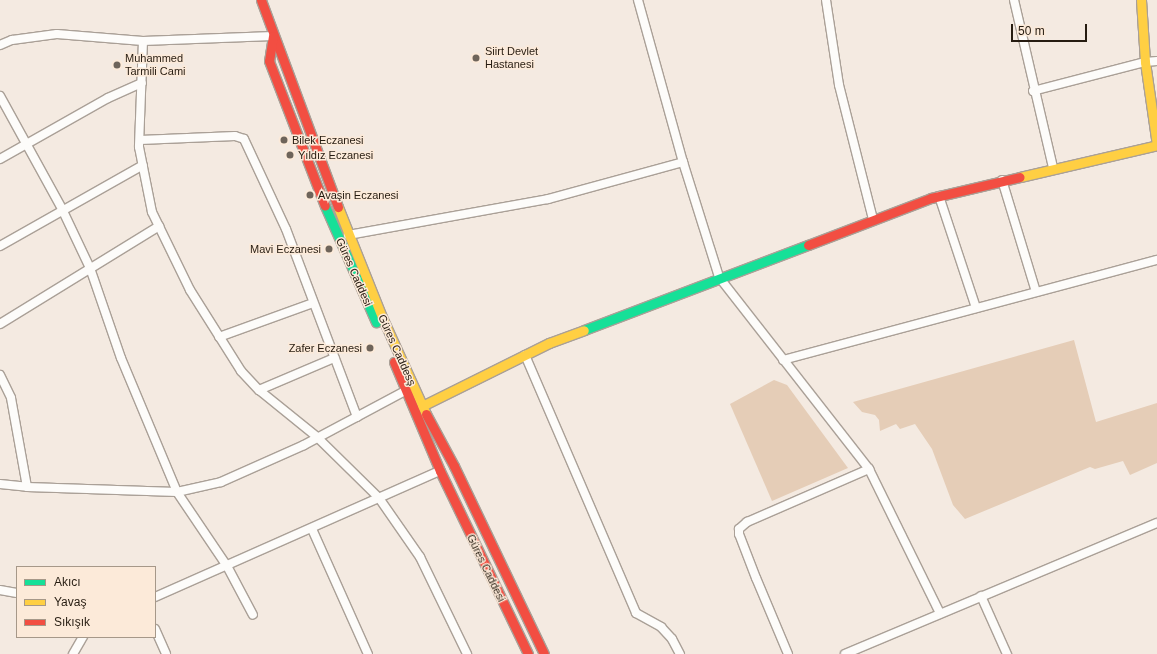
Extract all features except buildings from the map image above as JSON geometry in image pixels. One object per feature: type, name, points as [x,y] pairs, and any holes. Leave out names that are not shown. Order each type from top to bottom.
[{"type":"street","points":[[0,45],[12,40],[57,34],[143,41],[273,36],[261,0]]},
{"type":"street","points":[[638,0],[683,162],[719,277],[782,360],[869,468],[940,614]]},
{"type":"street","points":[[826,0],[839,86],[873,219]]},
{"type":"street","points":[[1014,0],[1033,91],[1053,168]]},
{"type":"street","points":[[422,406],[526,355],[719,277],[873,219],[939,196],[1053,168],[1157,145],[1145,62],[1141,0]]},
{"type":"street","name":"Güres Caddesş","points":[[273,36],[283,52],[348,235],[410,389],[422,406],[454,466],[544,654]]},
{"type":"street","name":"Güres Caddesi","points":[[273,36],[269,61],[311,173],[410,389],[440,471],[528,654]]},
{"type":"street","points":[[143,41],[139,147],[152,212],[190,290],[241,371],[259,390],[318,437],[379,498],[420,557],[467,654]]},
{"type":"street","points":[[1033,91],[1145,62],[1157,61]]},
{"type":"street","points":[[0,159],[108,98],[142,83]]},
{"type":"street","points":[[0,96],[62,209],[90,268],[121,358],[177,492],[227,566],[253,615]]},
{"type":"street","points":[[140,140],[235,136],[244,139],[286,229],[357,417]]},
{"type":"street","points":[[348,235],[548,199],[683,162]]},
{"type":"street","points":[[0,246],[62,209],[143,165]]},
{"type":"street","points":[[1002,180],[1036,292]]},
{"type":"street","points":[[939,196],[976,308]]},
{"type":"street","points":[[0,324],[159,226]]},
{"type":"street","points":[[782,360],[1157,260]]},
{"type":"street","points":[[219,337],[313,303]]},
{"type":"street","points":[[526,355],[636,613],[661,627],[672,638],[680,654]]},
{"type":"street","points":[[259,390],[334,358]]},
{"type":"street","points":[[0,375],[10,398],[27,487]]},
{"type":"street","points":[[0,484],[27,487],[177,492],[221,482],[318,437],[410,389]]},
{"type":"street","points":[[788,654],[739,534],[740,529],[747,522],[869,468]]},
{"type":"street","points":[[156,597],[312,529],[440,471]]},
{"type":"street","points":[[845,654],[1157,523]]},
{"type":"street","points":[[312,529],[368,654]]},
{"type":"street","points":[[0,590],[16,592]]},
{"type":"street","points":[[981,596],[1006,654]]},
{"type":"street","points":[[156,631],[166,654]]},
{"type":"street","points":[[73,654],[82,638]]},
{"type":"shaded area","points":[[1074,340],[1096,422],[1157,403],[1157,463],[1130,475],[1123,461],[1095,469],[1090,467],[965,519],[953,505],[932,449],[915,424],[900,429],[896,424],[880,431],[879,420],[875,415],[862,412],[853,402]]},
{"type":"shaded area","points":[[774,380],[787,385],[848,468],[772,501],[730,404]]},
{"type":"traffic: fast","points":[[325,206],[376,322]]},
{"type":"traffic: fast","points":[[584,330],[808,245]]},
{"type":"traffic: slow","points":[[1141,0],[1145,62],[1157,145]]},
{"type":"traffic: slow","points":[[1020,177],[1157,145]]},
{"type":"traffic: slow","points":[[338,207],[382,317],[426,414]]},
{"type":"traffic: slow","points":[[422,406],[549,343],[584,330]]},
{"type":"traffic: jam","points":[[261,0],[338,207]]},
{"type":"traffic: jam","points":[[273,36],[269,61],[325,206]]},
{"type":"traffic: jam","points":[[808,245],[931,198],[1020,177]]},
{"type":"traffic: jam","points":[[394,362],[440,471],[528,654]]},
{"type":"traffic: jam","points":[[426,414],[454,466],[544,654]]},
{"type":"place","name":"Siirt Devlet Hastanesi","points":[[476,58]]},
{"type":"place","name":"Muhammed Tarmili Cami","points":[[117,65]]},
{"type":"place","name":"Bilek Eczanesi","points":[[284,140]]},
{"type":"place","name":"Yıldız Eczanesi","points":[[290,155]]},
{"type":"place","name":"Avaşin Eczanesi","points":[[310,195]]},
{"type":"place","name":"Mavi Eczanesi","points":[[329,249]]},
{"type":"place","name":"Zafer Eczanesi","points":[[370,348]]}]
